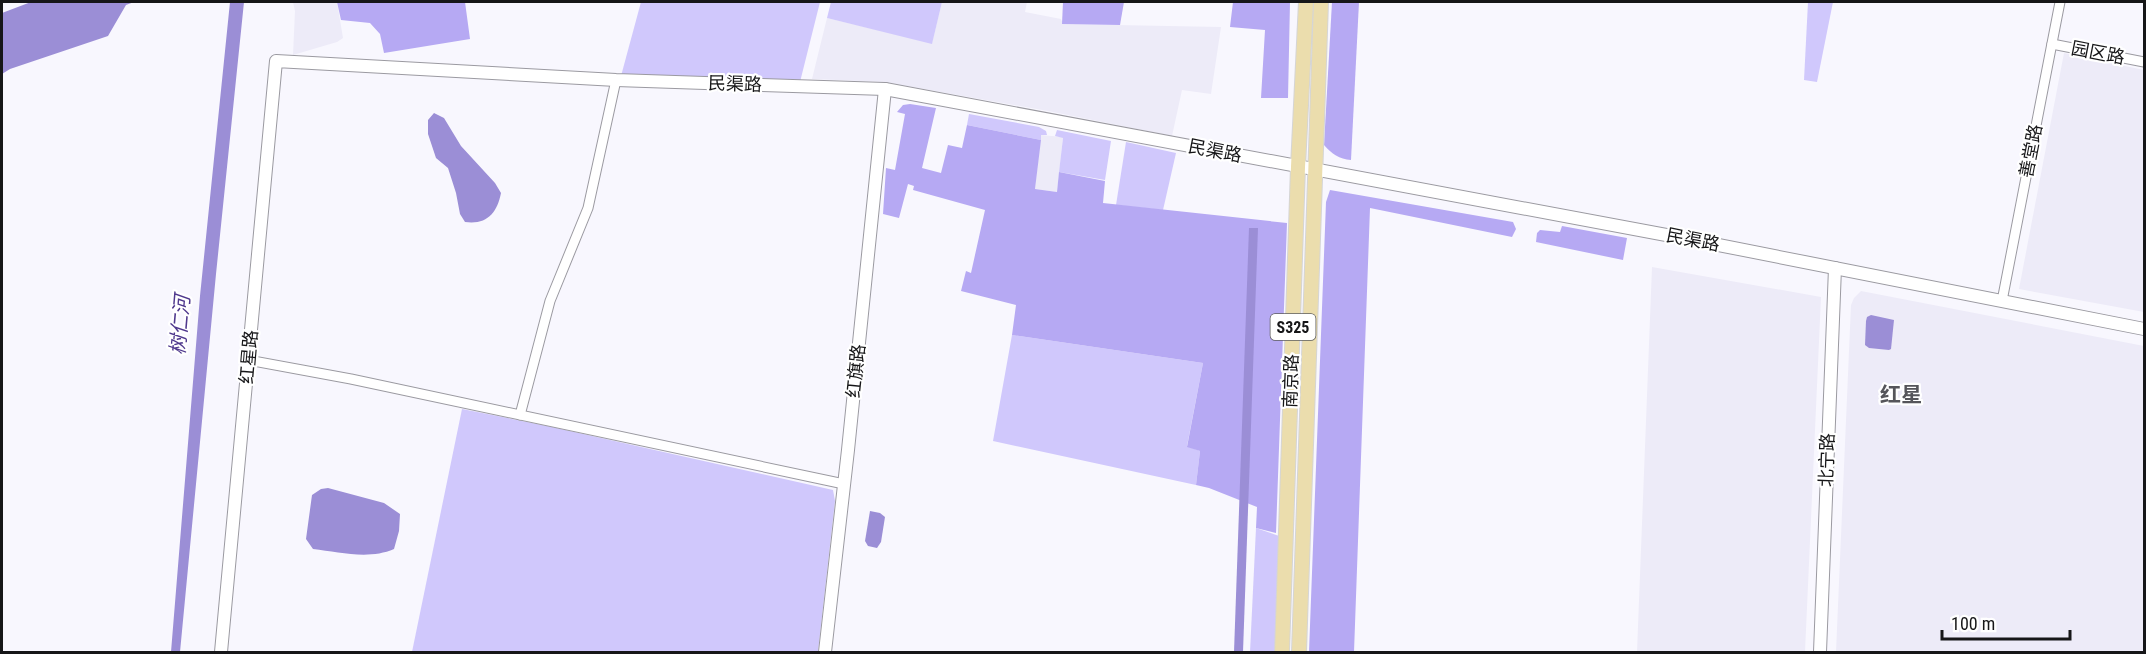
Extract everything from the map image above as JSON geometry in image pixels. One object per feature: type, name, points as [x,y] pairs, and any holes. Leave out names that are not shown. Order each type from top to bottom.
[{"type":"main road","name":"南京路","points":[[1282,652],[1306,2]]},
{"type":"main road","name":"南京路","points":[[1299,652],[1321,2]]},
{"type":"street","name":"善堂路","points":[[2002,301],[2060,2]]},
{"type":"street","name":"园区路","points":[[2052,44],[2145,62]]},
{"type":"street","name":"民渠路","points":[[276,61],[616,80],[885,88],[2145,329]]},
{"type":"street","name":"红星路","points":[[221,652],[276,61]]},
{"type":"street","points":[[520,415],[550,301],[588,208],[616,80]]},
{"type":"street","name":"红旗路","points":[[825,652],[885,88]]},
{"type":"street","name":"北宁路","points":[[1820,652],[1835,268]]},
{"type":"street","points":[[248,360],[351,379],[844,484]]},
{"type":"shaded area","points":[[31,2],[134,2],[126,5],[108,36],[10,69],[2,74],[2,13]]},
{"type":"shaded area","points":[[230,2],[244,2],[180,652],[171,652],[200,296]]},
{"type":"shaded area","points":[[293,2],[337,2],[343,38],[337,42],[293,55],[295,11]]},
{"type":"shaded area","points":[[337,2],[465,2],[470,39],[384,53],[380,34],[370,23],[341,20]]},
{"type":"shaded area","points":[[641,2],[820,2],[800,82],[621,76]]},
{"type":"shaded area","points":[[831,2],[942,2],[932,44],[827,18]]},
{"type":"shaded area","points":[[942,2],[1027,2],[1025,12],[1061,19],[1063,24],[1221,27],[1211,94],[1182,90],[1172,136],[884,82],[812,79],[827,18],[932,43]]},
{"type":"shaded area","points":[[1063,2],[1124,2],[1120,25],[1062,24]]},
{"type":"shaded area","points":[[1233,2],[1290,2],[1288,98],[1261,98],[1265,30],[1230,27]]},
{"type":"shaded area","points":[[1332,2],[1359,2],[1351,160],[1336,156],[1324,145]]},
{"type":"shaded area","points":[[1808,2],[1833,2],[1817,82],[1804,80]]},
{"type":"shaded area","points":[[2064,53],[2144,70],[2144,312],[2019,289]]},
{"type":"shaded area","points":[[903,105],[936,108],[922,168],[941,173],[948,145],[962,148],[967,125],[1041,140],[1035,189],[1057,192],[1059,172],[1105,181],[1103,203],[1287,223],[1276,533],[1256,528],[1257,507],[1196,485],[1200,451],[1187,447],[1203,363],[1012,335],[1016,305],[961,291],[966,271],[971,273],[985,210],[913,190],[914,186],[908,184],[899,218],[883,214],[886,168],[895,170],[905,114],[897,112]]},
{"type":"shaded area","points":[[434,113],[444,118],[461,146],[495,183],[501,193],[494,212],[479,222],[465,222],[460,214],[448,168],[436,158],[428,134],[428,120]]},
{"type":"shaded area","points":[[969,114],[1039,127],[1046,131],[1047,135],[1041,135],[1041,140],[967,125]]},
{"type":"shaded area","points":[[1057,130],[1111,141],[1105,180],[1059,172],[1063,138],[1055,136]]},
{"type":"shaded area","points":[[1041,135],[1063,137],[1057,192],[1035,189]]},
{"type":"shaded area","points":[[1126,142],[1176,153],[1163,210],[1116,205]]},
{"type":"shaded area","points":[[1330,190],[1513,222],[1516,229],[1512,237],[1370,208],[1354,652],[1309,652],[1326,202]]},
{"type":"shaded area","points":[[1562,226],[1627,238],[1623,260],[1536,242],[1537,233],[1540,230],[1560,232]]},
{"type":"shaded area","points":[[1249,228],[1258,228],[1243,652],[1234,652]]},
{"type":"shaded area","points":[[1652,267],[1821,297],[1805,652],[1637,652]]},
{"type":"shaded area","points":[[1861,291],[2144,346],[2144,652],[1836,652],[1851,305]]},
{"type":"shaded area","points":[[1871,315],[1894,320],[1891,349],[1869,348],[1865,345],[1866,321]]},
{"type":"shaded area","points":[[1012,335],[1203,363],[1187,446],[1200,451],[1196,485],[993,441]]},
{"type":"shaded area","points":[[462,409],[833,490],[835,501],[818,652],[412,652]]},
{"type":"shaded area","points":[[328,488],[384,503],[400,514],[399,531],[394,549],[364,555],[313,549],[306,539],[312,495],[321,489]]},
{"type":"shaded area","points":[[870,511],[880,513],[885,517],[881,542],[877,548],[868,546],[865,541]]},
{"type":"shaded area","points":[[1256,528],[1279,536],[1275,652],[1250,652]]},
{"type":"district","name":"红星","points":[[1901,395]]},
{"type":"water label","name":"树仁河","points":[[180,325]]}]
